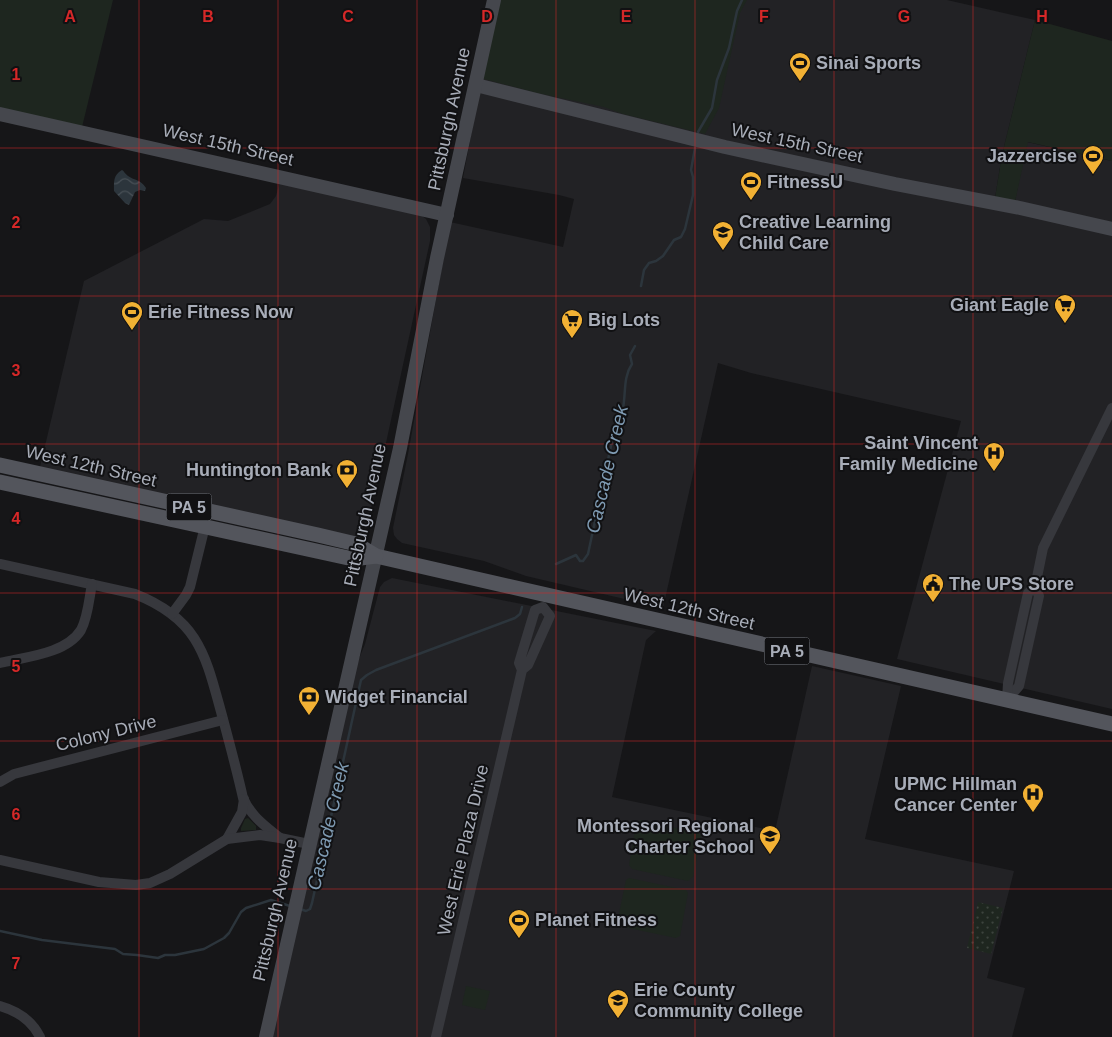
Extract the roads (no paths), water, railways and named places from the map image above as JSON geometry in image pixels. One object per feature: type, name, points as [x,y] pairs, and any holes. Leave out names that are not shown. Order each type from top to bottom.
[{"type":"main road","name":"West 12th Street","points":[[0,465],[356,544],[376,556],[545,601],[1112,724]]},
{"type":"main road","name":"West 12th Street","points":[[0,482],[353,559],[376,556]]},
{"type":"street","name":"Pittsburgh Avenue","points":[[266,1037],[400,448],[447,215],[494,0]]},
{"type":"street","name":"West 15th Street","points":[[476,86],[725,147],[861,177],[1026,209],[1112,229]]},
{"type":"street","name":"West 15th Street","points":[[0,114],[447,215]]},
{"type":"street","points":[[1007,700],[1019,686],[1039,596],[1035,587],[1043,548],[1112,408]]},
{"type":"street","points":[[172,614],[190,587],[205,526]]},
{"type":"street","points":[[0,564],[135,594],[154,602],[172,614],[192,634],[204,654],[248,808],[256,819],[280,838]]},
{"type":"street","points":[[0,663],[59,648],[69,642],[84,623],[92,584]]},
{"type":"street","name":"West Erie Plaza Drive","points":[[436,1037],[522,670],[519,663],[535,612],[545,601],[550,616],[528,665],[522,670]]},
{"type":"street","name":"Colony Drive","points":[[0,782],[22,772],[223,720]]},
{"type":"street","points":[[227,839],[242,812],[244,798]]},
{"type":"street","points":[[0,860],[98,882],[136,886],[170,874],[227,839],[260,835],[309,844]]},
{"type":"street","points":[[0,1006],[16,1012],[31,1023],[40,1037]]},
{"type":"water","points":[[122,170],[128,176],[142,183],[146,188],[145,191],[135,192],[129,205],[114,191],[116,176]]},
{"type":"waterway","name":"Cascade Creek","points":[[698,132],[712,108],[717,80],[729,48],[737,11],[742,0]]},
{"type":"waterway","name":"Cascade Creek","points":[[641,286],[644,270],[649,263],[663,256],[674,240],[681,237],[685,229],[693,195],[691,170],[695,148]]},
{"type":"waterway","name":"Cascade Creek","points":[[556,564],[576,555],[580,561],[583,561],[588,554],[615,427],[623,408],[626,380],[632,364],[630,355],[635,346]]},
{"type":"waterway","name":"Cascade Creek","points":[[300,909],[306,911],[310,909],[312,903],[361,680],[376,670],[515,618],[520,614],[522,607]]},
{"type":"waterway","name":"Cascade Creek","points":[[0,931],[42,940],[115,949],[123,954],[158,958],[165,955],[175,955],[204,949],[224,938],[241,912],[246,908],[271,900],[290,906]]},
{"type":"place","name":"Sinai Sports","points":[[800,82]]},
{"type":"place","name":"Jazzercise","points":[[1093,175]]},
{"type":"place","name":"FitnessU","points":[[751,201]]},
{"type":"place","name":"Creative Learning Child Care","points":[[723,251]]},
{"type":"place","name":"Giant Eagle","points":[[1065,324]]},
{"type":"place","name":"Erie Fitness Now","points":[[132,331]]},
{"type":"place","name":"Big Lots","points":[[572,339]]},
{"type":"place","name":"Saint Vincent Family Medicine","points":[[994,472]]},
{"type":"place","name":"Huntington Bank","points":[[347,489]]},
{"type":"place","name":"The UPS Store","points":[[933,603]]},
{"type":"place","name":"Widget Financial","points":[[309,716]]},
{"type":"place","name":"UPMC Hillman Cancer Center","points":[[1033,813]]},
{"type":"place","name":"Montessori Regional Charter School","points":[[770,855]]},
{"type":"place","name":"Planet Fitness","points":[[519,939]]},
{"type":"place","name":"Erie County Community College","points":[[618,1019]]}]
